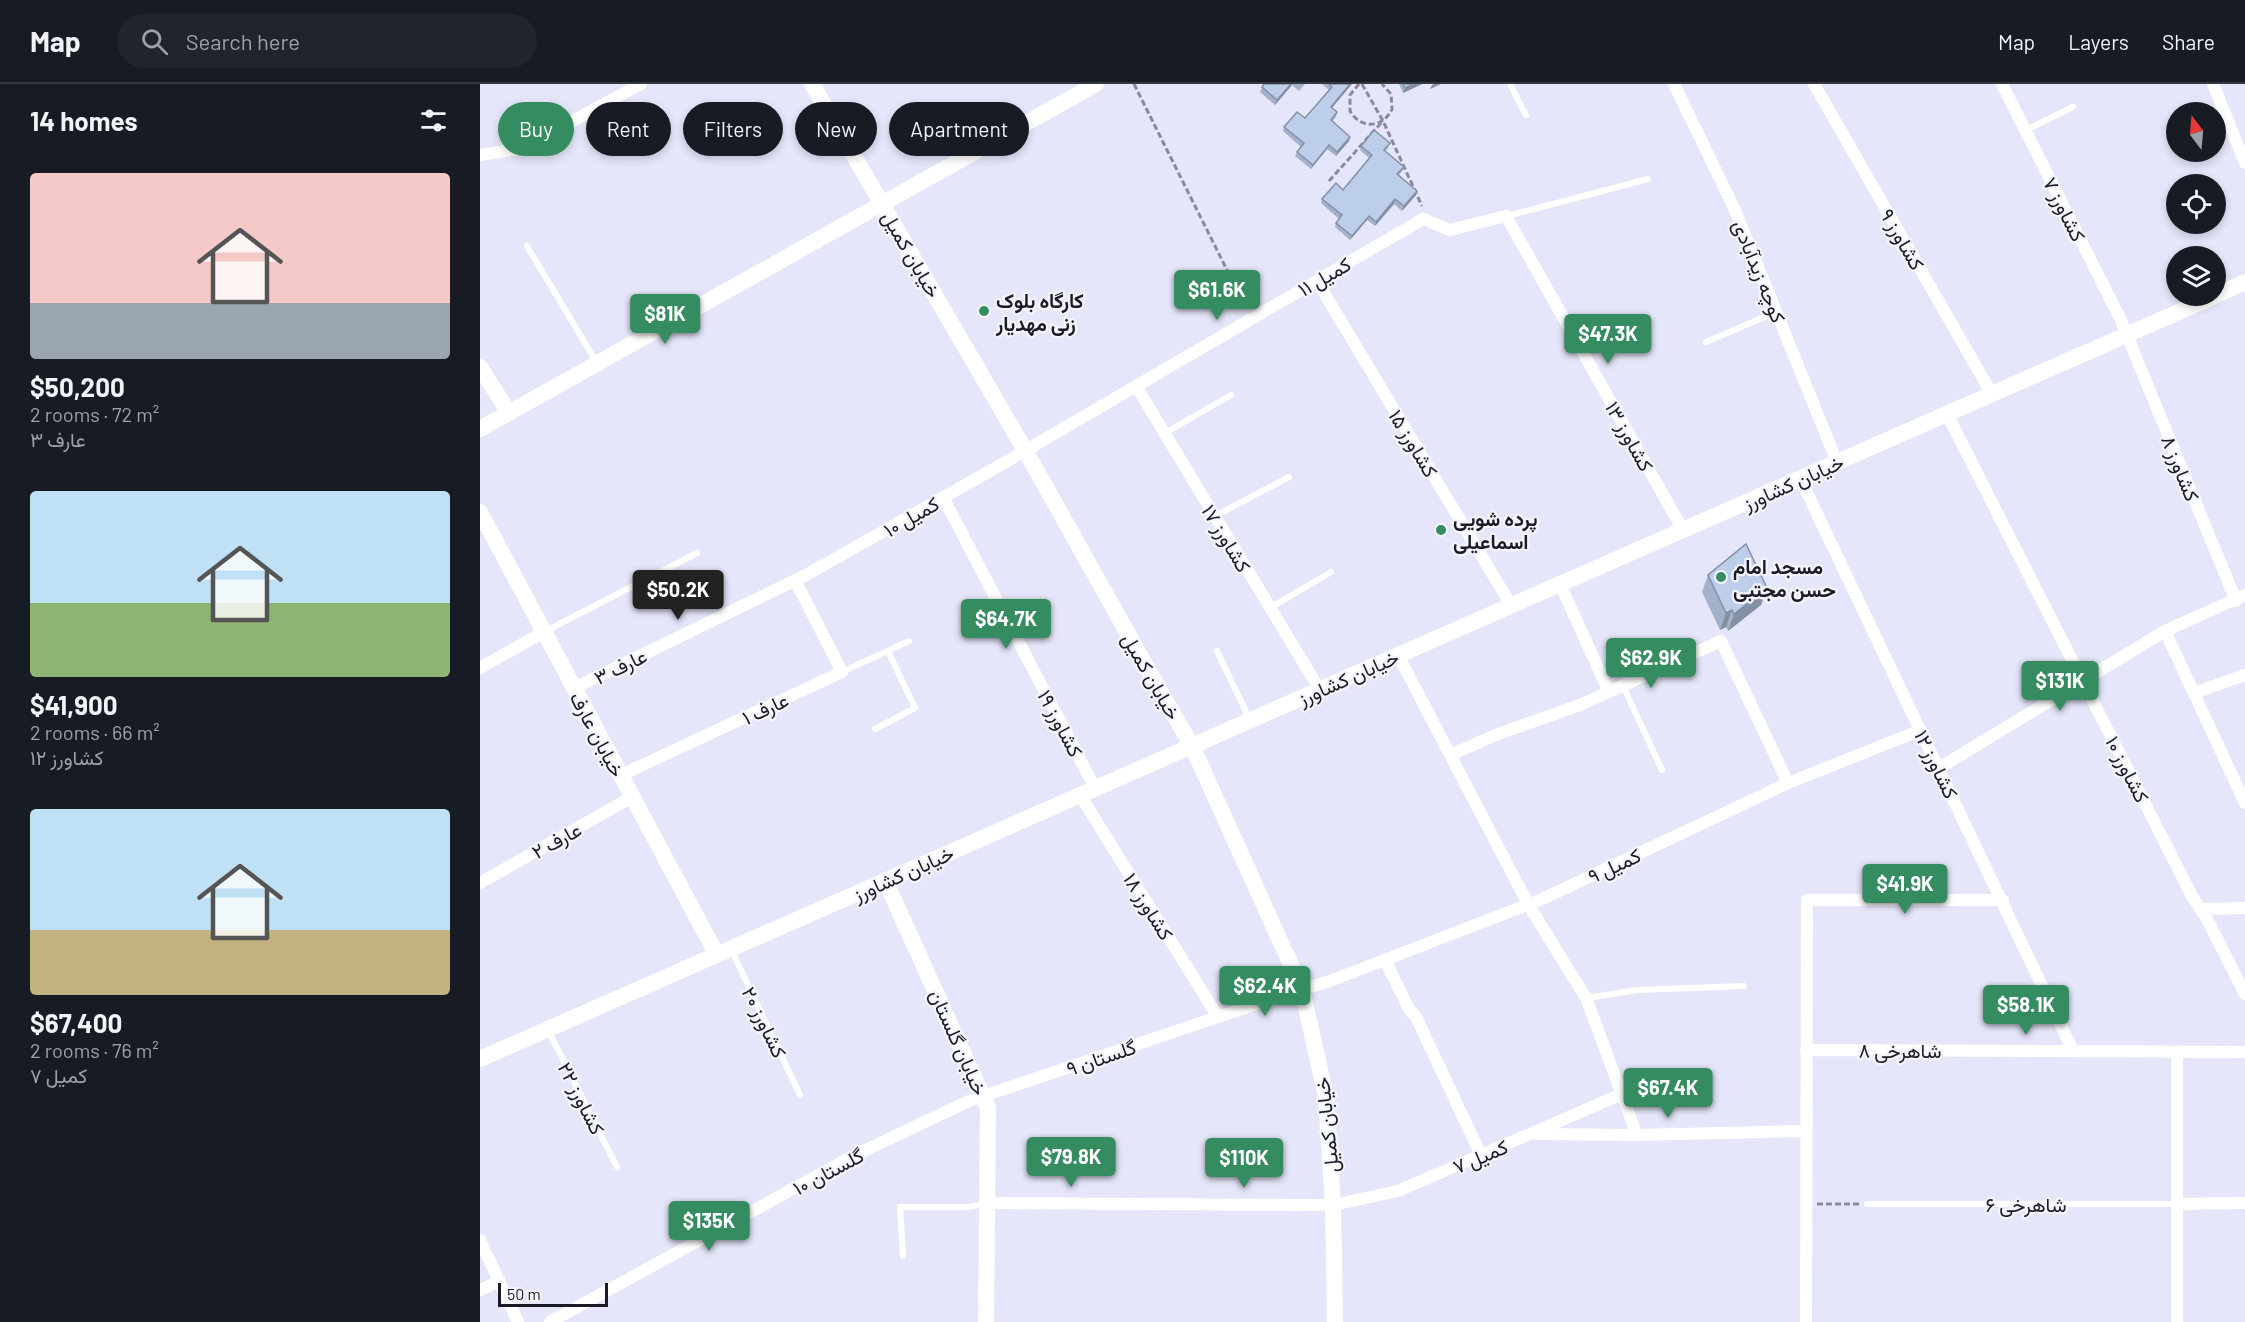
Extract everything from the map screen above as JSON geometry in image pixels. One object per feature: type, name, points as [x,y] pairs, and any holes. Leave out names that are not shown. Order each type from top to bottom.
[{"type":"street","points":[[480,155],[527,146],[641,84]]},
{"type":"street","name":"خیابان کمیل","points":[[812,84],[1025,450],[1192,746],[1302,989],[1326,1097],[1334,1205],[1335,1322]]},
{"type":"street","points":[[480,429],[1096,84]]},
{"type":"street","name":"کوچه زیدآبادی","points":[[1674,84],[1735,210],[1837,462]]},
{"type":"street","name":"کشاورز ۹","points":[[1814,84],[1992,394]]},
{"type":"street","name":"کشاورز ۷","points":[[2002,84],[2127,335]]},
{"type":"street","points":[[2213,84],[2245,163]]},
{"type":"street","points":[[1424,219],[1450,230],[1506,216]]},
{"type":"street","name":"کشاورز ۱۳","points":[[1506,216],[1683,530]]},
{"type":"street","name":"کمیل ۱۱","points":[[1025,450],[1424,219]]},
{"type":"street","name":"کشاورز ۱۵","points":[[1317,281],[1511,605]]},
{"type":"street","name":"خیابان کشاورز","points":[[2226,290],[2245,282]]},
{"type":"street","name":"خیابان کشاورز","points":[[480,1059],[2191,306]]},
{"type":"street","name":"کشاورز ۸","points":[[2127,335],[2240,598]]},
{"type":"street","points":[[480,367],[509,412]]},
{"type":"street","name":"کشاورز ۱۷","points":[[1136,386],[1320,690]]},
{"type":"street","name":"کشاورز ۱۰","points":[[1947,414],[2245,994]]},
{"type":"street","name":"کمیل ۱۰","points":[[795,580],[1025,450]]},
{"type":"street","name":"کشاورز ۱۲","points":[[1800,478],[2073,1051]]},
{"type":"street","name":"کشاورز ۱۹","points":[[943,497],[1087,792]]},
{"type":"street","name":"خیابان عارف","points":[[480,512],[632,797],[724,952]]},
{"type":"street","points":[[795,580],[842,672]]},
{"type":"street","name":"عارف ۳","points":[[574,688],[795,580]]},
{"type":"street","points":[[1560,584],[1609,692]]},
{"type":"street","points":[[1939,768],[2165,631],[2240,598]]},
{"type":"street","points":[[2165,631],[2245,803]]},
{"type":"street","points":[[480,668],[544,632]]},
{"type":"street","points":[[1450,755],[1498,734],[1580,705],[1721,641],[1788,783]]},
{"type":"street","points":[[1398,655],[1528,904],[1586,998],[1637,1135]]},
{"type":"street","name":"عارف ۱","points":[[621,776],[842,672]]},
{"type":"street","points":[[2194,693],[2245,675]]},
{"type":"street","name":"کمیل ۹","points":[[1302,989],[1385,960],[1540,900],[1788,783],[1921,730]]},
{"type":"street","name":"کشاورز ۱۸","points":[[1087,792],[1218,1017]]},
{"type":"street","name":"عارف ۲","points":[[480,883],[632,797]]},
{"type":"street","name":"خیابان گلستان","points":[[885,880],[988,1108],[986,1322]]},
{"type":"street","points":[[1806,1322],[1807,900],[2003,900]]},
{"type":"street","points":[[2200,909],[2245,908]]},
{"type":"street","points":[[1385,960],[1408,1009],[1416,1017],[1481,1155]]},
{"type":"street","name":"گلستان ۹","points":[[984,1097],[1302,989]]},
{"type":"street","name":"شاهرخی ۸","points":[[1806,1050],[2245,1052]]},
{"type":"street","points":[[2177,1052],[2177,1322]]},
{"type":"street","name":"کمیل ۷","points":[[987,1203],[1334,1205],[1398,1191],[1622,1094]]},
{"type":"street","name":"گلستان ۱۰","points":[[550,1322],[853,1156],[969,1101],[984,1097]]},
{"type":"street","points":[[1529,1134],[1637,1135],[1806,1131]]},
{"type":"street","name":"شاهرخی ۶","points":[[2177,1204],[2245,1203]]},
{"type":"street","points":[[480,1239],[518,1322]]},
{"type":"street","points":[[480,1290],[500,1281]]},
{"type":"lane","points":[[1510,84],[1527,115]]},
{"type":"lane","points":[[2025,130],[2073,107]]},
{"type":"lane","points":[[1506,216],[1648,179]]},
{"type":"lane","points":[[528,246],[597,364]]},
{"type":"lane","points":[[1706,342],[1776,312]]},
{"type":"lane","points":[[1165,434],[1231,395]]},
{"type":"lane","points":[[1215,516],[1289,477]]},
{"type":"lane","points":[[544,632],[697,553]]},
{"type":"lane","points":[[1270,608],[1330,572]]},
{"type":"lane","name":"عارف ۱","points":[[842,672],[909,641]]},
{"type":"lane","points":[[875,729],[915,708],[888,651]]},
{"type":"lane","points":[[1217,651],[1250,720]]},
{"type":"lane","points":[[1623,686],[1662,770]]},
{"type":"lane","name":"کشاورز ۲۰","points":[[724,952],[800,1095]]},
{"type":"lane","points":[[1586,998],[1637,990],[1744,986]]},
{"type":"lane","name":"کشاورز ۲۲","points":[[548,1029],[617,1167]]},
{"type":"lane","points":[[903,1256],[900,1207],[969,1207],[987,1203]]},
{"type":"lane","name":"شاهرخی ۶","points":[[1867,1204],[2177,1204]]},
{"type":"path","points":[[1134,84],[1251,319]]},
{"type":"path","points":[[1383,121],[1366,125],[1353,116],[1348,100],[1353,90],[1361,84],[1383,121],[1424,209],[1424,219]]},
{"type":"path","points":[[1329,181],[1392,110],[1393,99],[1389,90],[1382,84]]},
{"type":"path","points":[[1806,1204],[1867,1204]]},
{"type":"building","points":[[1264,84],[1291,84],[1277,100],[1262,87]]},
{"type":"building","points":[[1329,84],[1350,84],[1331,107],[1337,112],[1331,120],[1350,137],[1337,152],[1329,145],[1313,165],[1297,152],[1304,143],[1284,127],[1297,112],[1305,118],[1332,87]]},
{"type":"building","points":[[1374,130],[1390,143],[1384,150],[1404,167],[1397,174],[1417,191],[1404,206],[1395,199],[1376,222],[1369,216],[1352,236],[1336,223],[1342,215],[1322,199],[1336,183],[1343,190],[1372,155],[1361,146]]},
{"type":"building","points":[[1746,544],[1767,588],[1734,614],[1732,610],[1726,613],[1708,575]]},
{"type":"place","name":"کارگاه بلوک زنی مهدیار","points":[[984,311]]},
{"type":"place","name":"پرده شویی اسماعیلی","points":[[1441,530]]},
{"type":"place","name":"مسجد امام حسن مجتبی","points":[[1721,577]]}]
